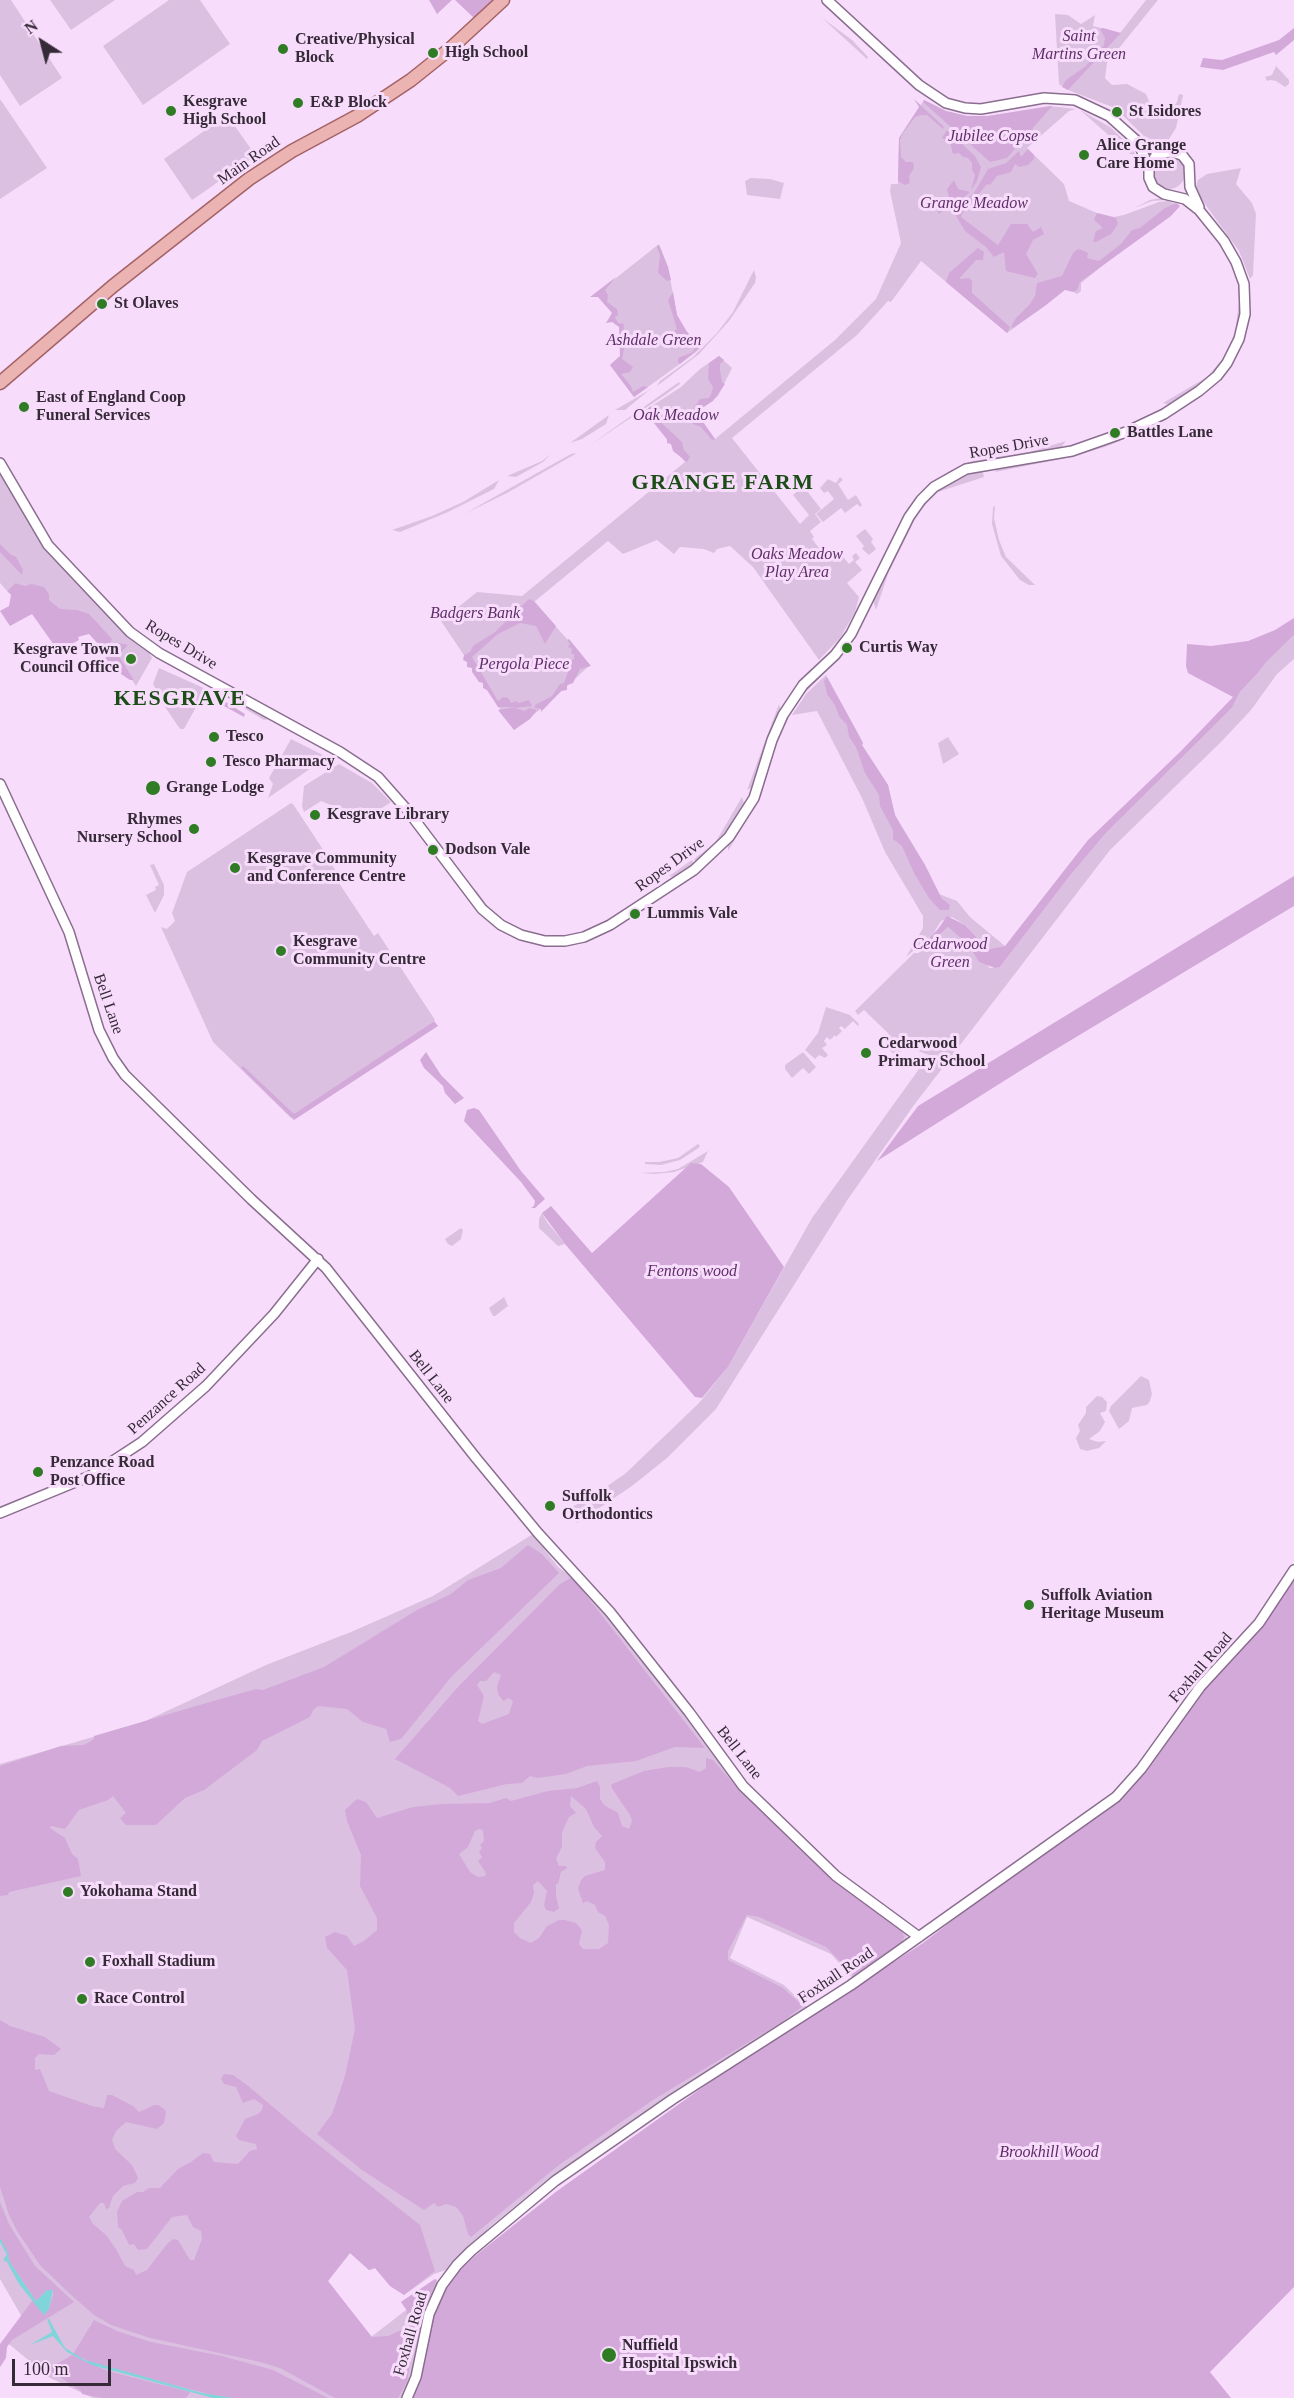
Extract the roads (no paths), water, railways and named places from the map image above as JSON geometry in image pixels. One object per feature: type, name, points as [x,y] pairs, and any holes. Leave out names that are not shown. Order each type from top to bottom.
[{"type":"main road","name":"Main Road","points":[[0,383],[112,287],[249,179],[398,89],[451,48],[502,0]]},
{"type":"main road","name":"Main Road","points":[[0,388],[23,362]]},
{"type":"street","name":"Ropes Drive","points":[[1,463],[48,545],[130,632],[159,653],[340,752],[378,777],[408,811],[482,909],[498,923],[512,932],[533,939],[553,942],[592,934],[620,919],[694,870],[729,837],[754,798],[772,740],[783,715],[803,685],[835,655],[851,634],[909,517],[934,487],[966,468],[1072,451],[1113,438],[1164,414],[1217,376],[1234,352],[1242,331],[1245,294],[1240,273],[1233,254],[1203,215],[1192,195],[1191,170],[1186,159],[1176,153],[1161,153],[1138,142],[1109,116],[1075,100],[1044,98],[978,109],[946,103],[919,85],[827,0]]},
{"type":"street","name":"Ropes Drive","points":[[1138,142],[1149,168],[1149,178],[1153,187],[1164,194],[1170,194],[1189,202],[1203,215]]},
{"type":"street","points":[[1149,168],[1155,157],[1161,153]]},
{"type":"street","points":[[1170,194],[1184,190],[1190,181]]},
{"type":"street","name":"Bell Lane","points":[[0,784],[69,932],[94,1018],[113,1058],[141,1092],[175,1122],[251,1199],[318,1259],[538,1533],[610,1612],[689,1712],[734,1776],[836,1876],[920,1937]]},
{"type":"street","name":"Penzance Road","points":[[0,1513],[90,1476],[142,1442],[206,1386],[274,1314],[318,1259]]},
{"type":"street","name":"Foxhall Road","points":[[407,2398],[416,2377],[429,2314],[442,2285],[471,2251],[555,2181],[673,2099],[850,1986],[1116,1797],[1141,1769],[1200,1687],[1259,1623],[1294,1570]]},
{"type":"waterway","points":[[0,2240],[7,2253]]},
{"type":"place","name":"Creative/Physical Block","points":[[283,49]]},
{"type":"place","name":"High School","points":[[433,53]]},
{"type":"place","name":"E&P Block","points":[[298,103]]},
{"type":"place","name":"Kesgrave High School","points":[[171,111]]},
{"type":"place","name":"St Isidores","points":[[1117,112]]},
{"type":"place","name":"Alice Grange Care Home","points":[[1084,155]]},
{"type":"place","name":"St Olaves","points":[[102,304]]},
{"type":"place","name":"East of England Coop Funeral Services","points":[[24,407]]},
{"type":"place","name":"Battles Lane","points":[[1115,433]]},
{"type":"place","name":"Curtis Way","points":[[847,648]]},
{"type":"place","name":"Kesgrave Town Council Office","points":[[131,659]]},
{"type":"place","name":"Tesco","points":[[214,737]]},
{"type":"place","name":"Tesco Pharmacy","points":[[211,762]]},
{"type":"place","name":"Grange Lodge","points":[[153,788]]},
{"type":"place","name":"Kesgrave Library","points":[[315,815]]},
{"type":"place","name":"Rhymes Nursery School","points":[[194,829]]},
{"type":"place","name":"Dodson Vale","points":[[433,850]]},
{"type":"place","name":"Kesgrave Community and Conference Centre","points":[[235,868]]},
{"type":"place","name":"Lummis Vale","points":[[635,914]]},
{"type":"place","name":"Kesgrave Community Centre","points":[[281,951]]},
{"type":"place","name":"Cedarwood Primary School","points":[[866,1053]]},
{"type":"place","name":"Penzance Road Post Office","points":[[38,1472]]},
{"type":"place","name":"Suffolk Orthodontics","points":[[550,1506]]},
{"type":"place","name":"Suffolk Aviation Heritage Museum","points":[[1029,1605]]},
{"type":"place","name":"Yokohama Stand","points":[[68,1892]]},
{"type":"place","name":"Foxhall Stadium","points":[[90,1962]]},
{"type":"place","name":"Race Control","points":[[82,1999]]},
{"type":"place","name":"Nuffield Hospital Ipswich","points":[[609,2355]]},
{"type":"district","name":"GRANGE FARM","points":[[723,483]]},
{"type":"district","name":"KESGRAVE","points":[[180,699]]},
{"type":"park label","name":"Saint Martins Green","points":[[1079,46]]},
{"type":"park label","name":"Jubilee Copse","points":[[993,137]]},
{"type":"park label","name":"Grange Meadow","points":[[974,204]]},
{"type":"park label","name":"Ashdale Green","points":[[654,341]]},
{"type":"park label","name":"Oak Meadow","points":[[676,416]]},
{"type":"park label","name":"Oaks Meadow Play Area","points":[[797,564]]},
{"type":"park label","name":"Badgers Bank","points":[[475,614]]},
{"type":"park label","name":"Pergola Piece","points":[[524,665]]},
{"type":"park label","name":"Cedarwood Green","points":[[950,954]]},
{"type":"park label","name":"Fentons wood","points":[[692,1272]]},
{"type":"park label","name":"Brookhill Wood","points":[[1049,2153]]}]
